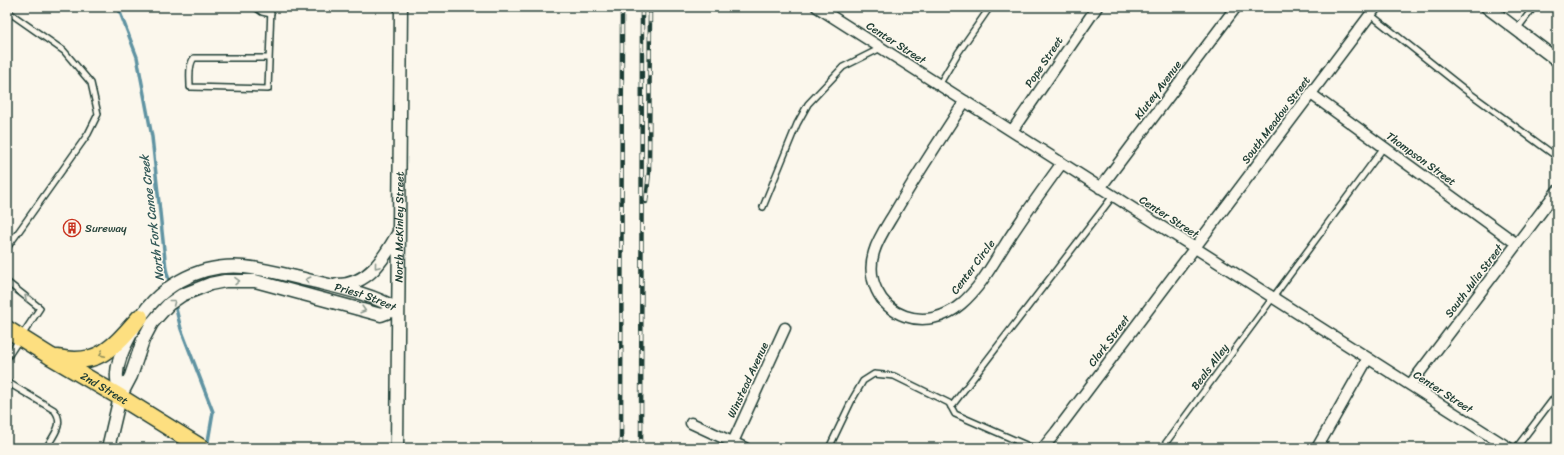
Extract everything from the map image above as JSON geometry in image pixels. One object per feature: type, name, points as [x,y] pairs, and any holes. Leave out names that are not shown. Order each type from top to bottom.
[{"type":"main road","points":[[50,356],[68,360],[80,360],[103,354],[118,343],[147,315]]},
{"type":"main road","name":"2nd Street","points":[[14,333],[50,356],[120,396],[202,448]]},
{"type":"street","name":"North McKinley Street","points":[[397,448],[401,7]]},
{"type":"street","name":"Center Street","points":[[817,7],[1509,448]]},
{"type":"street","name":"Pope Street","points":[[1012,131],[1097,7]]},
{"type":"street","name":"Klutey Avenue","points":[[1100,188],[1236,7]]},
{"type":"street","points":[[1487,7],[1557,60]]},
{"type":"street","name":"South Meadow Street","points":[[1195,248],[1374,11]]},
{"type":"street","name":"Thompson Street","points":[[1311,94],[1517,244]]},
{"type":"street","name":"Center Circle","points":[[965,101],[904,197],[874,251],[872,273],[874,284],[885,304],[894,311],[913,319],[934,318],[948,313],[962,303],[985,275],[1027,211],[1062,163]]},
{"type":"street","name":"South Julia Street","points":[[1410,385],[1557,191]]},
{"type":"street","points":[[326,284],[341,285],[362,279],[378,265],[398,233]]},
{"type":"street","name":"Clark Street","points":[[1043,448],[1195,248]]},
{"type":"street","name":"Priest Street","points":[[108,448],[120,396],[117,373],[122,352],[168,287],[196,273],[219,267],[260,269],[326,284],[383,301],[398,309]]},
{"type":"street","name":"Priest Street","points":[[147,315],[170,304],[182,295],[199,287],[225,281],[255,281],[269,284],[381,315],[398,309]]},
{"type":"street","name":"Winstead Avenue","points":[[733,442],[785,328]]},
{"type":"street","points":[[1317,448],[1368,358]]},
{"type":"street","points":[[691,423],[745,448]]},
{"type":"lane","points":[[255,7],[262,12],[271,14]]},
{"type":"lane","points":[[269,58],[194,58],[190,66],[190,87],[268,89],[271,7]]},
{"type":"lane","points":[[939,85],[958,53],[990,7]]},
{"type":"lane","points":[[1517,29],[1534,7]]},
{"type":"lane","points":[[7,11],[64,51],[91,83],[98,114],[88,134],[7,248]]},
{"type":"lane","points":[[1374,11],[1464,89],[1557,157]]},
{"type":"lane","points":[[763,207],[797,124],[808,104],[843,67],[881,48]]},
{"type":"lane","name":"Beals Alley","points":[[1162,448],[1384,147]]},
{"type":"lane","points":[[951,407],[1113,196]]},
{"type":"lane","points":[[7,282],[40,308],[14,333],[7,358]]},
{"type":"lane","points":[[829,448],[852,400],[863,381],[874,374],[894,376],[948,402],[956,414],[1033,448]]},
{"type":"lane","points":[[7,382],[54,410],[58,415],[59,422],[57,430],[46,448]]},
{"type":"lane","points":[[1516,448],[1557,394]]},
{"type":"waterway","name":"North Fork Canoe Creek","points":[[118,7],[137,57],[152,137],[166,269],[181,329],[213,412],[207,447]]},
{"type":"railway","points":[[621,448],[622,7]]},
{"type":"railway","points":[[641,448],[642,7]]},
{"type":"railway","points":[[646,202],[649,172],[650,7]]},
{"type":"place","name":"Sureway","points":[[72,228]]}]
